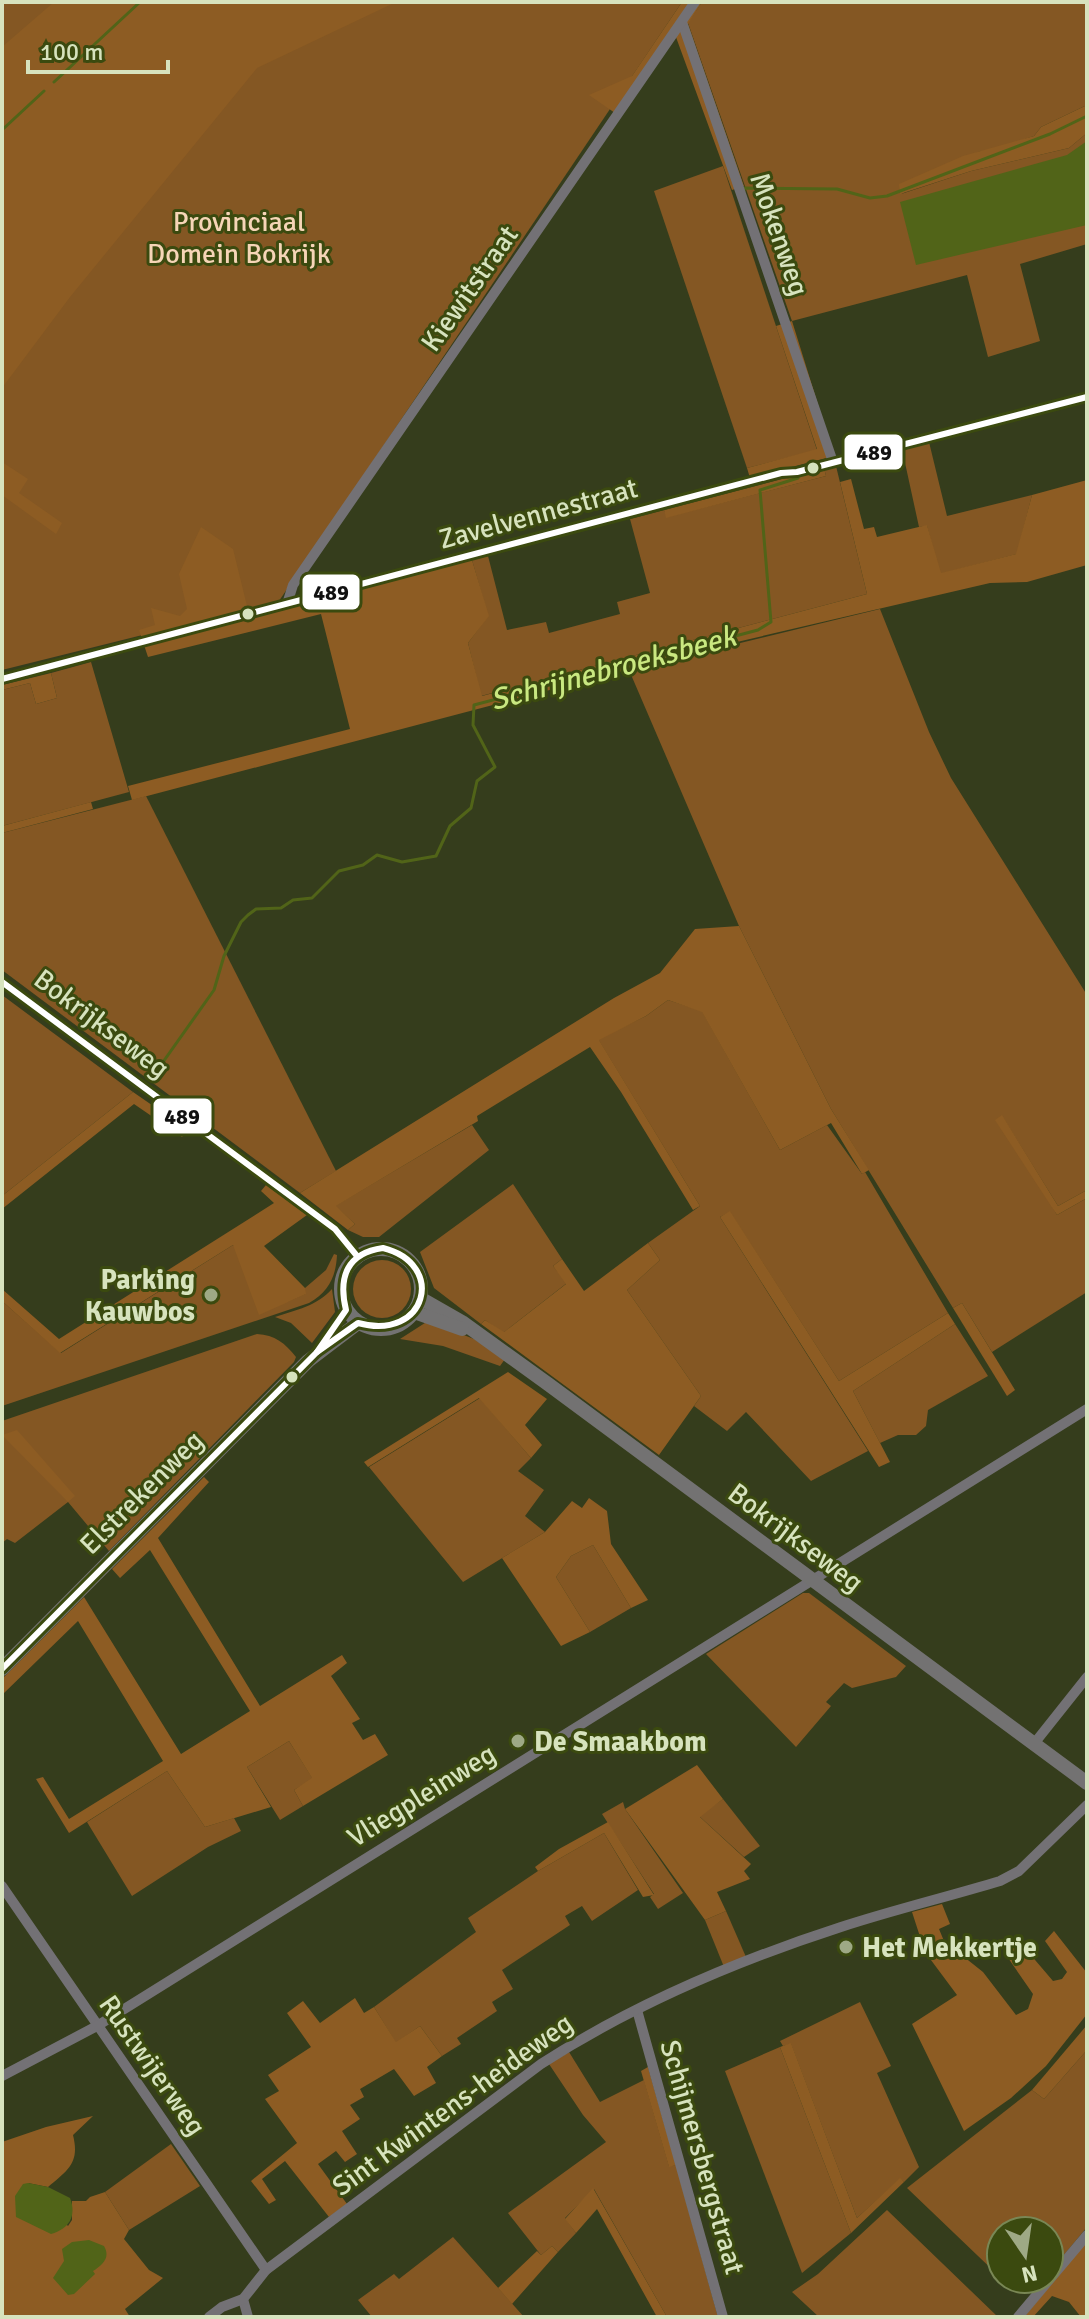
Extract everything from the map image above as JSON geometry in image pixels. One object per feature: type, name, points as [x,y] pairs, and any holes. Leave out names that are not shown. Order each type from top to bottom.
[{"type":"street","name":"Kiewitstraat","points":[[287,604],[293,585],[695,2]]},
{"type":"street","name":"Mokenweg","points":[[682,22],[833,462]]},
{"type":"street","name":"Zavelvennestraat","points":[[2,679],[781,473],[797,472],[1087,397]]},
{"type":"street","name":"Bokrijkseweg","points":[[2,982],[335,1229],[357,1256]]},
{"type":"street","points":[[377,1249],[398,1253],[414,1267],[421,1287],[417,1305],[394,1327],[369,1328],[358,1323],[346,1310],[342,1301],[344,1272],[357,1256],[377,1249]]},
{"type":"street","name":"Bokrijkseweg","points":[[417,1305],[473,1332],[548,1384],[1087,1783]]},
{"type":"street","name":"Elstrekenweg","points":[[317,1352],[346,1310]]},
{"type":"street","name":"Elstrekenweg","points":[[2,1669],[317,1352],[358,1323]]},
{"type":"street","name":"Vliegpleinweg","points":[[2,2076],[97,2026],[1087,1409]]},
{"type":"street","points":[[1033,1745],[1087,1677]]},
{"type":"street","name":"Sint Kwintens-heideweg","points":[[209,2317],[222,2307],[243,2299],[266,2270],[541,2064],[579,2039],[771,1951],[843,1926],[1000,1881],[1028,1863],[1087,1805]]},
{"type":"street","name":"Rustwijerweg","points":[[2,1886],[266,2270]]},
{"type":"street","name":"Schijmersbergstraat","points":[[637,2010],[723,2317]]},
{"type":"street","points":[[1018,2317],[1087,2235]]},
{"type":"street","points":[[243,2299],[248,2317]]},
{"type":"green space","name":"Provinciaal Domein Bokrijk","points":[[2,2],[682,2],[279,601],[2,670]]},
{"type":"green space","points":[[702,2],[1087,2],[1087,105],[1041,127],[1034,136],[978,152],[901,194],[971,171],[1069,148],[1087,133],[1087,244],[1020,264],[1040,341],[988,357],[967,275],[792,321],[688,23]]},
{"type":"green space","points":[[723,166],[817,450],[747,468],[654,191]]},
{"type":"green space","points":[[929,442],[947,516],[1032,495],[1017,554],[940,574],[927,526],[919,527],[902,449]]},
{"type":"green space","points":[[836,466],[867,594],[481,696],[468,643],[488,616],[472,560],[488,556],[507,630],[546,622],[549,633],[620,614],[617,602],[650,593],[630,519],[664,510],[667,517],[826,476],[824,468]]},
{"type":"green space","points":[[880,609],[929,732],[951,778],[1087,995],[1087,1190],[1058,1206],[1002,1116],[1057,1215],[1087,1198],[1087,1292],[992,1352],[962,1303],[953,1308],[831,1109],[739,926],[629,670]]},
{"type":"green space","points":[[91,662],[129,792],[2,826],[2,690],[30,683],[36,704],[57,698],[51,673]]},
{"type":"green space","points":[[146,796],[336,1171],[300,1193],[2,970],[2,833]]},
{"type":"green space","points":[[2,995],[133,1092],[2,1196]]},
{"type":"green space","points":[[668,1000],[702,1011],[780,1150],[827,1125],[862,1174],[865,1172],[948,1313],[839,1381],[730,1212],[720,1217],[868,1451],[811,1481],[746,1412],[727,1431],[694,1406],[701,1396],[627,1290],[660,1260],[648,1243],[700,1206],[598,1039],[646,1016]]},
{"type":"green space","points":[[472,1125],[489,1150],[379,1237],[363,1237],[348,1230],[355,1224],[335,1206]]},
{"type":"green space","points":[[513,1184],[562,1259],[553,1266],[567,1283],[503,1333],[485,1320],[481,1324],[434,1288],[420,1252]]},
{"type":"green space","points":[[233,1245],[287,1302],[305,1294],[305,1288],[326,1270],[334,1254],[337,1255],[335,1270],[326,1289],[309,1303],[2,1406],[2,1301],[61,1353]]},
{"type":"green space","points":[[382,1260],[403,1268],[411,1289],[403,1310],[382,1318],[361,1310],[353,1289],[361,1268]]},
{"type":"green space","points":[[332,1289],[335,1312],[312,1343],[291,1323],[275,1317],[313,1303]]},
{"type":"green space","points":[[428,1321],[474,1339],[505,1359],[500,1366],[443,1346],[400,1339]]},
{"type":"green space","points":[[955,1324],[988,1376],[928,1410],[926,1426],[916,1435],[898,1435],[880,1443],[853,1391]]},
{"type":"green space","points":[[257,1334],[284,1344],[296,1357],[294,1362],[109,1551],[68,1502],[15,1543],[7,1539],[2,1543],[2,1421]]},
{"type":"green space","points":[[480,1398],[531,1458],[518,1471],[544,1490],[525,1516],[545,1532],[463,1582],[369,1467]]},
{"type":"green space","points":[[593,1545],[631,1608],[590,1632],[556,1577],[571,1556]]},
{"type":"green space","points":[[803,1593],[809,1593],[906,1666],[896,1677],[852,1688],[844,1683],[826,1702],[831,1706],[796,1747],[706,1654]]},
{"type":"green space","points":[[289,1741],[313,1779],[294,1790],[303,1806],[280,1820],[247,1767]]},
{"type":"green space","points":[[167,1771],[205,1827],[234,1818],[241,1831],[208,1847],[132,1896],[87,1822]]},
{"type":"green space","points":[[723,1799],[760,1846],[744,1857],[699,1816]]},
{"type":"green space","points":[[623,1802],[683,1893],[658,1909],[650,1897],[654,1894],[602,1814]]},
{"type":"green space","points":[[604,1833],[638,1890],[592,1921],[582,1906],[565,1916],[570,1925],[502,1970],[513,1989],[492,2002],[497,2011],[457,2038],[461,2044],[442,2056],[420,2026],[396,2043],[374,2007],[476,1932],[468,1918],[538,1871]]},
{"type":"green space","points":[[726,1911],[746,1957],[724,1967],[705,1920]]},
{"type":"green space","points":[[860,2002],[891,2066],[877,2073],[919,2167],[904,2182],[900,2179],[857,2218],[791,2044],[783,2046],[780,2041]]},
{"type":"green space","points":[[780,2047],[851,2233],[802,2273],[725,2071]]},
{"type":"green space","points":[[1087,2050],[1087,2227],[1065,2254],[1065,2215],[985,2215],[985,2263],[907,2188],[1032,2090],[1044,2099]]},
{"type":"green space","points":[[569,2052],[600,2102],[644,2080],[669,2166],[676,2165],[718,2317],[667,2317],[594,2189],[565,2218],[576,2233],[558,2252],[552,2246],[541,2255],[508,2213],[606,2142],[583,2115],[549,2064]]},
{"type":"green space","points":[[171,2144],[200,2186],[129,2230],[105,2192]]},
{"type":"green space","points":[[887,2210],[998,2317],[819,2317],[792,2292],[818,2274]]},
{"type":"green space","points":[[453,2237],[524,2317],[372,2317],[358,2300],[394,2274],[399,2279]]},
{"type":"shaded area","points":[[54,2],[396,2],[257,68],[70,297],[2,388],[2,47]]},
{"type":"shaded area","points":[[682,2],[702,2],[688,24],[744,186],[732,190],[673,29],[615,113],[589,95],[632,76]]},
{"type":"shaded area","points":[[1087,105],[1087,133],[1069,148],[971,171],[900,194],[899,184],[963,156],[1034,136],[1041,127]]},
{"type":"shaded area","points":[[1087,141],[1087,225],[916,265],[900,202],[1067,155]]},
{"type":"shaded area","points":[[792,321],[834,456],[750,478],[747,468],[817,449],[776,326]]},
{"type":"shaded area","points":[[2,462],[28,479],[19,493],[62,523],[56,534],[2,495]]},
{"type":"shaded area","points":[[824,468],[826,476],[666,518],[664,510]]},
{"type":"shaded area","points":[[851,479],[864,529],[874,527],[877,537],[927,525],[941,573],[1016,554],[1032,495],[1087,480],[1087,565],[1027,582],[990,583],[698,651],[132,800],[128,786],[350,729],[321,614],[148,657],[139,630],[155,625],[151,608],[180,616],[187,609],[179,574],[201,527],[233,549],[248,610],[194,624],[196,633],[472,560],[489,616],[468,643],[482,696],[867,594],[840,482]]},
{"type":"shaded area","points":[[51,673],[57,698],[36,704],[30,683],[2,690],[2,685]]},
{"type":"shaded area","points":[[91,802],[93,809],[2,833],[2,826]]},
{"type":"shaded area","points":[[739,926],[831,1109],[869,1170],[862,1174],[831,1123],[780,1150],[702,1012],[668,1000],[646,1016],[599,1040],[700,1206],[693,1210],[590,1047],[477,1116],[478,1121],[336,1206],[355,1224],[348,1230],[300,1193],[614,998],[660,973],[695,929]]},
{"type":"shaded area","points":[[133,1092],[188,1130],[182,1137],[134,1104],[2,1209],[2,1196]]},
{"type":"shaded area","points":[[1002,1115],[1058,1206],[1087,1190],[1087,1198],[1057,1215],[995,1120]]},
{"type":"shaded area","points":[[266,1185],[307,1215],[264,1246],[305,1288],[306,1294],[259,1315],[233,1245],[60,1353],[2,1301],[2,1289],[59,1339],[274,1203],[261,1191]]},
{"type":"shaded area","points":[[730,1211],[839,1381],[948,1313],[955,1324],[853,1391],[890,1462],[879,1467],[720,1217]]},
{"type":"shaded area","points":[[648,1243],[660,1260],[627,1290],[701,1396],[659,1455],[481,1324],[485,1320],[504,1332],[566,1284],[553,1266],[562,1259],[584,1291]]},
{"type":"shaded area","points":[[962,1303],[1015,1390],[1007,1396],[953,1308]]},
{"type":"shaded area","points":[[508,1372],[547,1399],[525,1425],[542,1445],[531,1458],[479,1398],[368,1467],[364,1462]]},
{"type":"shaded area","points":[[17,1430],[75,1496],[68,1502],[2,1435]]},
{"type":"shaded area","points":[[204,1477],[209,1482],[158,1538],[260,1706],[342,1655],[347,1663],[331,1676],[360,1719],[352,1723],[363,1740],[375,1734],[388,1755],[303,1806],[294,1790],[312,1778],[289,1741],[247,1767],[271,1807],[205,1827],[167,1771],[69,1833],[36,1779],[43,1777],[69,1819],[163,1761],[78,1621],[2,1695],[2,1679],[84,1597],[181,1754],[250,1711],[150,1550],[120,1578],[112,1569]]},
{"type":"shaded area","points":[[589,1498],[607,1511],[611,1544],[648,1600],[631,1608],[593,1545],[571,1556],[556,1577],[590,1632],[561,1646],[502,1558],[545,1532],[572,1501],[582,1508]]},
{"type":"shaded area","points":[[697,1765],[723,1799],[700,1817],[751,1864],[744,1871],[750,1879],[717,1892],[726,1911],[705,1920],[625,1809]]},
{"type":"shaded area","points":[[608,1822],[654,1895],[643,1897],[604,1833],[538,1871],[535,1867],[559,1849]]},
{"type":"shaded area","points":[[942,1904],[950,1924],[939,1929],[944,1941],[983,1972],[1016,2015],[1028,2009],[1033,1994],[1004,1952],[1018,1940],[1053,1981],[1062,1979],[1067,1972],[1045,1941],[1054,1931],[1087,1973],[1087,2014],[1046,2066],[1011,2098],[964,2131],[912,2024],[957,1995],[925,1952],[912,1912]]},
{"type":"shaded area","points":[[355,1998],[364,2013],[374,2007],[396,2042],[420,2026],[442,2056],[427,2067],[436,2083],[414,2096],[394,2069],[360,2089],[364,2097],[350,2105],[360,2119],[342,2131],[357,2154],[345,2162],[336,2151],[318,2164],[347,2204],[329,2217],[285,2161],[262,2179],[276,2200],[269,2204],[251,2181],[297,2143],[265,2099],[279,2091],[268,2075],[311,2047],[287,2013],[303,2001],[320,2023]]},
{"type":"shaded area","points":[[1087,2025],[1087,2050],[1044,2099],[1032,2090]]},
{"type":"shaded area","points":[[791,2043],[857,2218],[900,2178],[904,2182],[851,2233],[780,2047]]},
{"type":"shaded area","points":[[648,2067],[676,2165],[669,2167],[641,2071]]},
{"type":"shaded area","points":[[93,2116],[73,2135],[75,2153],[67,2170],[48,2187],[28,2183],[68,2226],[72,2220],[72,2201],[86,2201],[105,2192],[129,2230],[124,2239],[149,2270],[163,2278],[125,2309],[130,2317],[2,2317],[2,2142]]},
{"type":"shaded area","points":[[23,2184],[48,2187],[70,2198],[72,2216],[63,2229],[51,2234],[16,2217],[15,2196]]},
{"type":"shaded area","points":[[593,2188],[667,2317],[657,2317],[597,2209],[576,2233],[565,2219]]},
{"type":"shaded area","points":[[89,2240],[104,2246],[106,2258],[93,2271],[95,2274],[74,2294],[68,2295],[53,2278],[64,2261],[62,2249],[72,2242]]},
{"type":"shaded area","points":[[1087,2241],[1087,2317],[1081,2317],[1069,2302],[1052,2296],[1033,2317],[1024,2317],[1042,2295],[1065,2295],[1065,2268]]},
{"type":"shaded area","points":[[552,2246],[558,2252],[512,2304],[498,2288],[537,2251],[541,2255]]},
{"type":"waterway","points":[[54,82],[140,2]]},
{"type":"waterway","points":[[2,130],[44,91]]},
{"type":"waterway","name":"Schrijnebroeksbeek","points":[[744,191],[743,188],[837,189],[870,198],[887,196],[1050,134],[1087,116]]},
{"type":"waterway","name":"Schrijnebroeksbeek","points":[[151,1079],[214,990],[224,956],[241,922],[248,915],[256,909],[281,908],[293,900],[312,898],[339,871],[363,865],[377,855],[402,862],[436,856],[450,826],[471,808],[477,781],[495,767],[473,725],[474,705],[758,630],[771,622],[760,490],[798,478]]},
{"type":"transit line","name":"489","points":[[2,679],[781,473],[797,472],[1087,397]]},
{"type":"transit line","name":"489","points":[[2,982],[335,1229],[357,1256]]},
{"type":"transit line","name":"489","points":[[383,1248],[403,1257],[416,1269],[421,1284],[420,1299],[413,1312],[400,1322],[382,1326],[358,1323],[317,1352],[346,1310],[343,1287],[348,1268],[361,1255],[383,1248]]},
{"type":"transit line","name":"489","points":[[2,1669],[317,1352]]},
{"type":"place","name":"Parking Kauwbos","points":[[211,1295]]},
{"type":"place","name":"De Smaakbom","points":[[518,1741]]},
{"type":"place","name":"Het Mekkertje","points":[[846,1947]]}]
